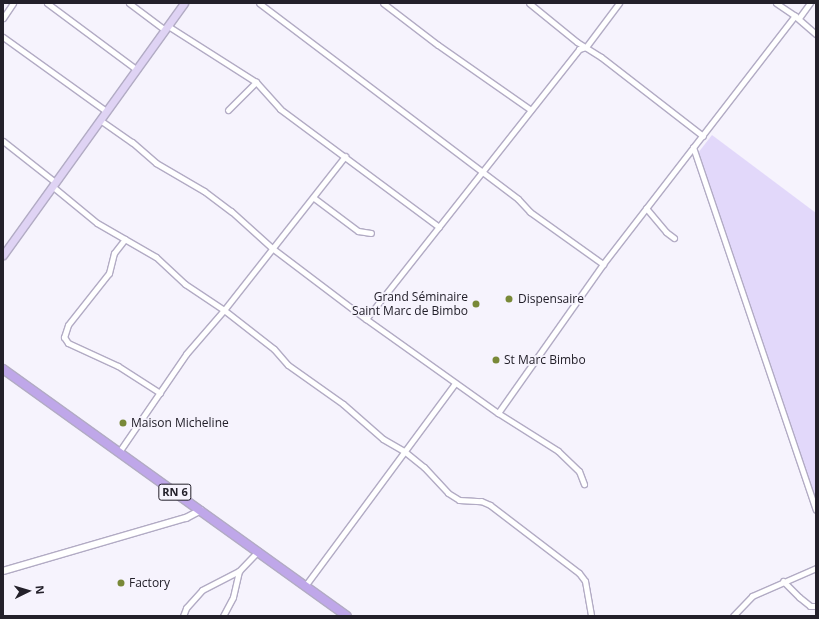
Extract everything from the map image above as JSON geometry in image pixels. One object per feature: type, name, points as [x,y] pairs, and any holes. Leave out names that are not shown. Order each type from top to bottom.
[{"type":"main road","points":[[3,255],[184,3]]},
{"type":"main road","name":"RN 6","points":[[3,369],[347,616]]},
{"type":"street","points":[[3,18],[13,3]]},
{"type":"street","points":[[47,3],[136,68]]},
{"type":"street","points":[[129,3],[166,28],[256,82],[280,109],[439,227]]},
{"type":"street","points":[[259,3],[481,173],[603,264]]},
{"type":"street","points":[[383,3],[531,110]]},
{"type":"street","points":[[529,3],[577,42],[586,47],[703,136]]},
{"type":"street","points":[[366,319],[579,49],[586,47],[619,3]]},
{"type":"street","points":[[776,3],[797,17],[816,34]]},
{"type":"street","points":[[498,413],[603,264],[693,147],[797,17],[810,3]]},
{"type":"street","points":[[3,37],[106,111]]},
{"type":"street","points":[[228,110],[256,82]]},
{"type":"street","points":[[100,120],[132,142],[156,163],[204,191],[272,248],[366,319],[498,413],[558,451],[579,471],[584,484]]},
{"type":"street","points":[[3,141],[54,184],[97,224],[156,257],[185,284],[224,310],[274,349],[288,365],[343,404],[383,439],[404,451],[424,467],[448,493],[459,500],[481,501],[490,505],[579,574],[585,581],[591,616]]},
{"type":"street","points":[[693,147],[816,510]]},
{"type":"street","points":[[119,452],[186,354],[224,310],[272,248],[314,198],[345,156]]},
{"type":"street","points":[[314,198],[358,231],[371,233]]},
{"type":"street","points":[[646,208],[666,232],[674,238]]},
{"type":"street","points":[[125,239],[114,253],[108,273],[68,325],[64,337],[68,343],[118,366],[160,393]]},
{"type":"street","points":[[305,586],[455,383]]},
{"type":"street","points":[[3,571],[186,518],[201,510]]},
{"type":"street","points":[[182,616],[186,608],[202,590],[240,572],[258,551]]},
{"type":"street","points":[[735,615],[752,596],[783,581],[816,568]]},
{"type":"street","points":[[223,616],[233,596],[240,572]]},
{"type":"street","points":[[783,581],[799,598],[810,606],[816,606]]},
{"type":"shaded area","points":[[712,135],[816,213],[816,500],[698,153]]},
{"type":"place","name":"Dispensaire","points":[[509,299]]},
{"type":"place","name":"Grand Séminaire Saint Marc de Bimbo","points":[[476,304]]},
{"type":"place","name":"St Marc Bimbo","points":[[496,360]]},
{"type":"place","name":"Maison Micheline","points":[[123,423]]},
{"type":"place","name":"Factory","points":[[121,583]]}]
